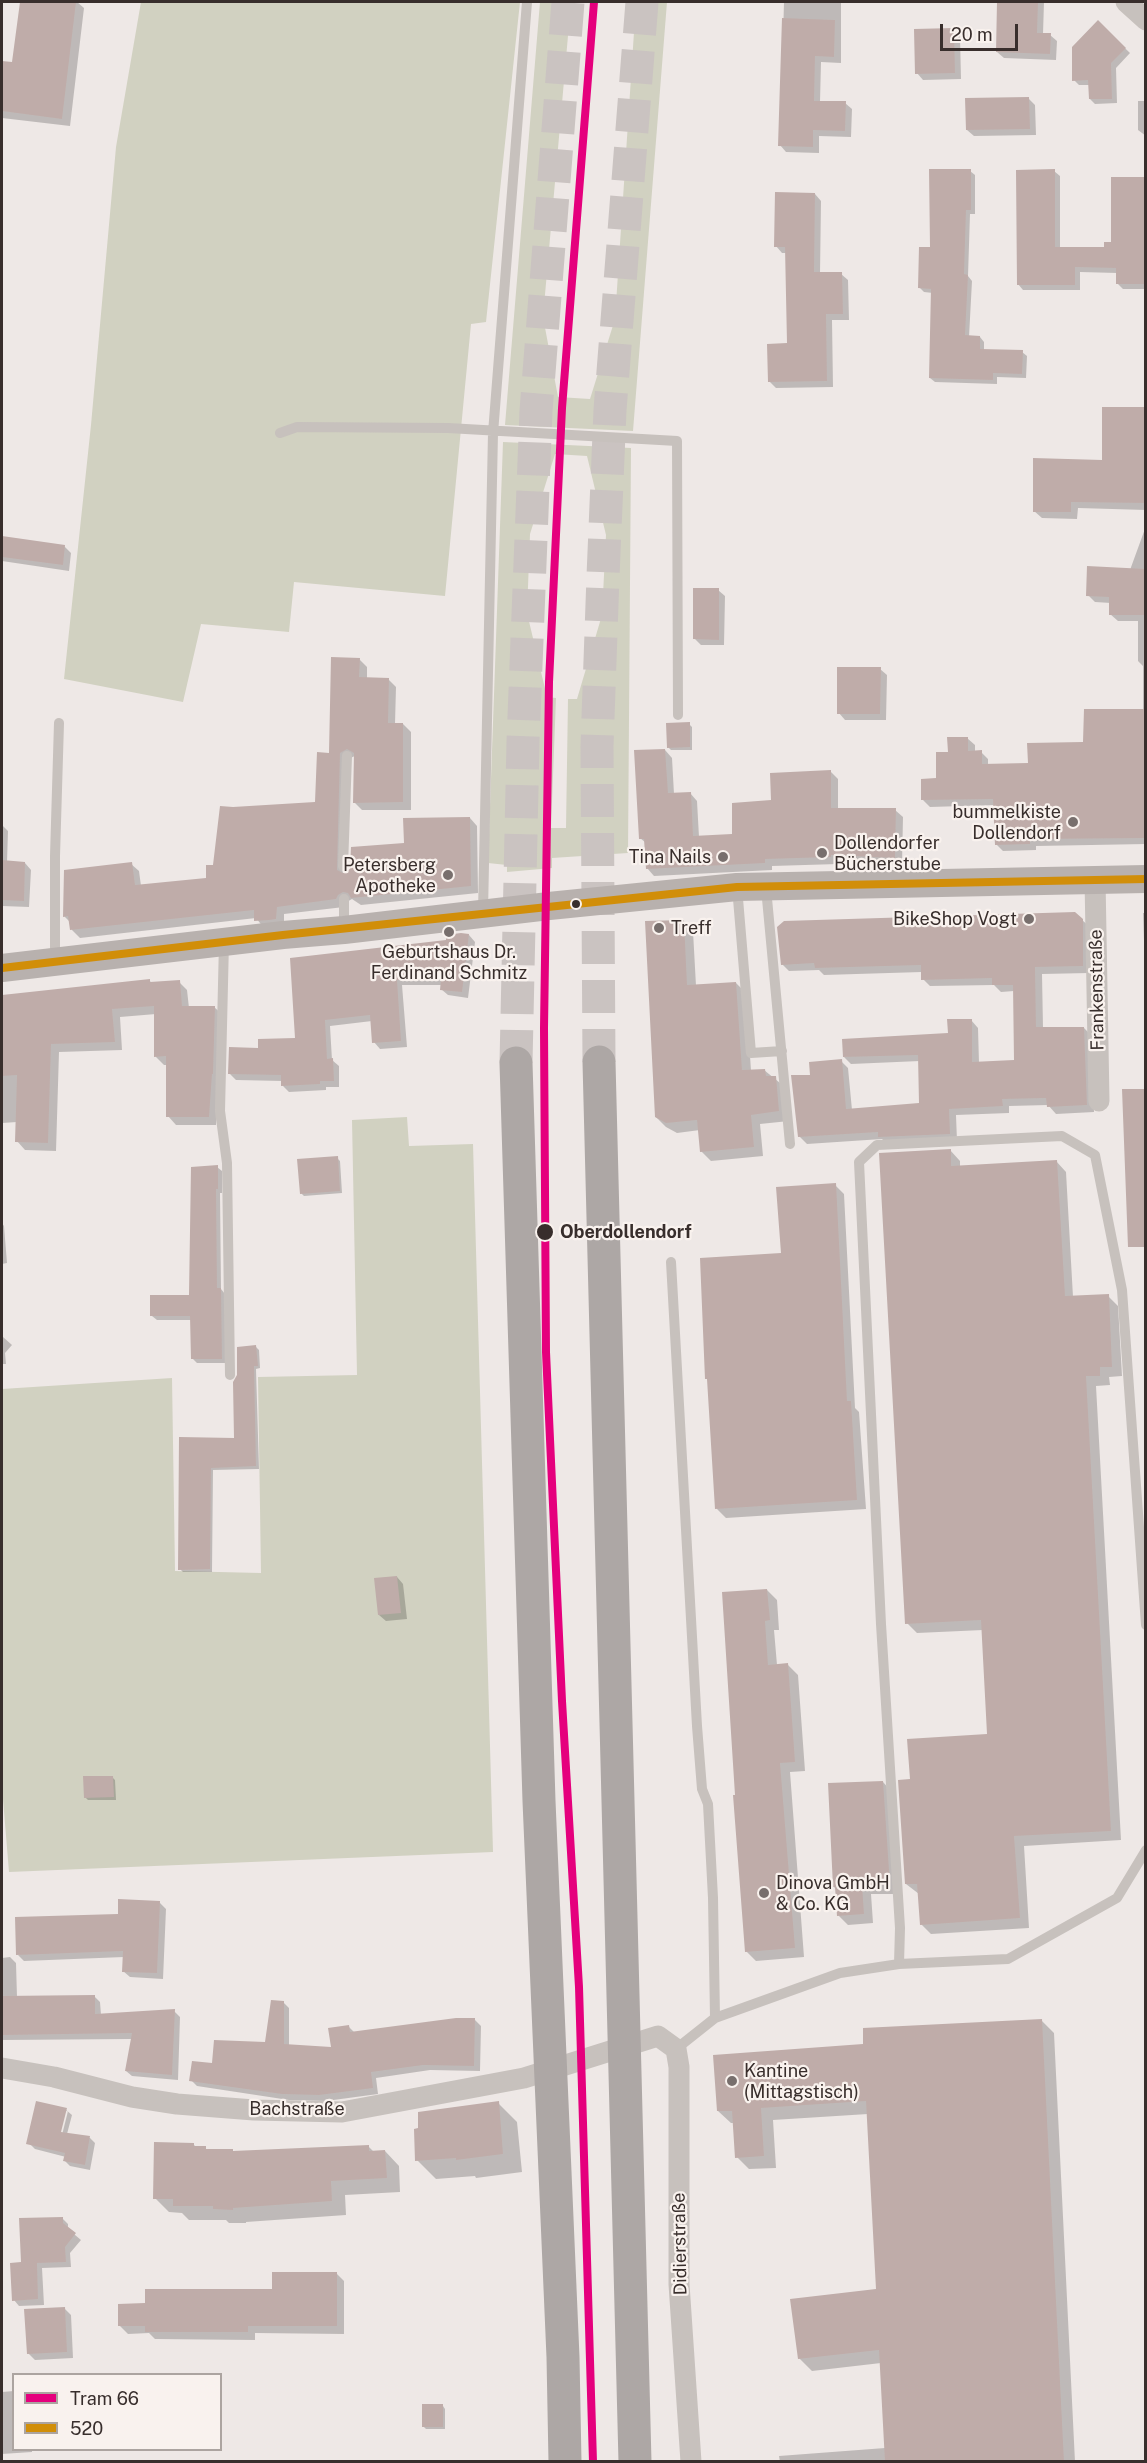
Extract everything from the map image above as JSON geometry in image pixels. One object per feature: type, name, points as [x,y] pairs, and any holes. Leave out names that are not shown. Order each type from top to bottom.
[{"type":"highway","points":[[599,1062],[635,2462]]},
{"type":"highway","points":[[516,1063],[538,1789],[566,2462]]},
{"type":"street","points":[[1126,2],[1146,20]]},
{"type":"street","name":"Frankenstraße","points":[[1095,879],[1099,1101]]},
{"type":"street","points":[[2,968],[737,887],[1146,879]]},
{"type":"street","name":"Bachstraße","points":[[2,2068],[54,2077],[132,2097],[177,2104],[342,2112],[524,2078],[658,2036],[676,2049]]},
{"type":"street","name":"Didierstraße","points":[[676,2049],[679,2067],[680,2284],[691,2462]]},
{"type":"lane","points":[[483,914],[493,432],[526,2]]},
{"type":"lane","points":[[280,433],[297,427],[447,428],[514,434],[677,441],[678,715]]},
{"type":"lane","points":[[55,961],[59,723]]},
{"type":"lane","points":[[343,866],[346,756]]},
{"type":"lane","points":[[737,887],[751,1053],[782,1051]]},
{"type":"lane","points":[[766,887],[790,1144]]},
{"type":"lane","points":[[344,899],[344,930]]},
{"type":"lane","points":[[224,942],[220,1111],[227,1163],[230,1375]]},
{"type":"lane","points":[[899,1964],[900,1928],[881,1624],[859,1162],[877,1145],[1062,1136],[1095,1155],[1122,1290],[1146,1625]]},
{"type":"lane","points":[[671,1262],[697,1726],[702,1789],[708,1804],[715,2018]]},
{"type":"lane","points":[[676,2049],[715,2018],[840,1972],[899,1964],[1008,1959],[1117,1898],[1146,1850]]},
{"type":"green space","points":[[141,2],[520,2],[486,322],[471,324],[445,596],[294,582],[289,632],[201,624],[183,702],[64,679],[91,425],[116,147]]},
{"type":"green space","points":[[540,2],[571,2],[543,317],[558,397],[590,399],[615,319],[636,2],[667,2],[633,431],[505,425]]},
{"type":"green space","points":[[503,442],[631,448],[628,853],[552,858],[552,868],[507,872],[507,865],[488,863]],"holes":[[[555,454],[587,456],[606,535],[602,615],[577,699],[568,699],[566,828],[551,828],[556,698],[547,697],[527,613],[530,534]]]},
{"type":"green space","points":[[407,1117],[409,1146],[473,1144],[493,1852],[9,1872],[2,1787],[2,1389],[172,1378],[175,1571],[261,1573],[258,1377],[357,1375],[352,1120]]},
{"type":"building","points":[[20,2],[76,2],[62,119],[2,111],[2,61],[12,62]]},
{"type":"building","points":[[997,2],[1038,2],[1037,33],[1051,33],[1050,54],[996,52]]},
{"type":"building","points":[[782,18],[835,20],[834,57],[815,56],[814,101],[846,101],[845,131],[813,130],[813,147],[778,146]]},
{"type":"building","points":[[1098,20],[1126,48],[1111,63],[1112,99],[1089,99],[1088,80],[1072,81],[1072,47]]},
{"type":"building","points":[[954,28],[955,73],[915,74],[914,29]]},
{"type":"building","points":[[1029,97],[1030,129],[966,130],[965,98]]},
{"type":"building","points":[[929,169],[971,169],[971,210],[966,210],[964,274],[968,275],[965,335],[980,336],[980,349],[1023,350],[1022,374],[993,373],[993,380],[929,378],[931,289],[918,288],[919,247],[930,247]]},
{"type":"building","points":[[1055,169],[1055,247],[1104,247],[1104,242],[1111,242],[1111,177],[1146,177],[1146,284],[1116,284],[1116,268],[1075,267],[1075,285],[1017,285],[1016,170]]},
{"type":"building","points":[[775,192],[815,193],[814,272],[842,272],[843,314],[826,314],[827,381],[768,382],[767,344],[787,343],[785,247],[774,247]]},
{"type":"building","points":[[1102,407],[1146,407],[1146,503],[1071,502],[1071,512],[1033,512],[1033,458],[1102,460]]},
{"type":"building","points":[[2,536],[65,545],[63,565],[2,557]]},
{"type":"building","points":[[1087,566],[1146,569],[1146,615],[1109,615],[1109,597],[1086,596]]},
{"type":"building","points":[[693,588],[719,588],[719,640],[693,639]]},
{"type":"building","points":[[331,657],[360,658],[359,677],[389,678],[388,723],[403,723],[403,802],[353,803],[354,753],[347,749],[340,753],[337,870],[343,873],[350,869],[351,847],[404,843],[403,818],[470,817],[471,886],[351,898],[348,893],[343,892],[336,899],[277,907],[276,919],[269,920],[254,921],[254,910],[70,930],[68,916],[63,917],[64,870],[132,862],[135,885],[206,878],[206,865],[213,865],[220,806],[315,802],[317,752],[329,753]]},
{"type":"building","points":[[837,667],[881,667],[880,714],[837,714]]},
{"type":"building","points":[[1084,709],[1146,709],[1146,838],[1030,839],[1030,844],[995,845],[993,799],[921,800],[921,779],[936,778],[936,752],[948,752],[947,737],[968,737],[968,751],[982,750],[982,764],[1028,763],[1027,743],[1083,742]]},
{"type":"building","points":[[690,722],[690,747],[667,748],[666,723]]},
{"type":"building","points":[[665,749],[668,793],[691,792],[693,836],[732,834],[732,803],[771,800],[770,773],[831,770],[831,808],[896,808],[895,858],[831,855],[831,857],[765,859],[765,863],[646,869],[644,839],[639,839],[634,750]]},
{"type":"building","points":[[2,860],[25,862],[24,901],[2,900]]},
{"type":"building","points":[[1075,912],[1083,919],[1083,966],[1035,967],[1036,1027],[1084,1027],[1087,1105],[1047,1107],[1046,1098],[1002,1099],[1003,1106],[949,1109],[950,1134],[878,1137],[878,1132],[798,1137],[791,1075],[810,1075],[809,1062],[842,1059],[846,1109],[919,1103],[918,1055],[843,1057],[842,1039],[948,1033],[947,1019],[972,1019],[972,1062],[1014,1060],[1013,985],[992,985],[992,978],[921,980],[921,965],[815,968],[814,963],[781,965],[777,927],[784,921]]},
{"type":"building","points":[[684,920],[687,985],[736,982],[742,1070],[765,1069],[766,1076],[776,1076],[779,1111],[751,1115],[754,1147],[700,1152],[697,1120],[666,1123],[655,1117],[645,921]]},
{"type":"building","points":[[469,934],[462,992],[440,990],[441,979],[397,980],[401,1041],[372,1043],[370,1015],[325,1020],[327,1059],[333,1058],[334,1081],[281,1086],[281,1075],[228,1074],[229,1047],[258,1048],[258,1039],[295,1038],[290,958],[446,940],[446,935]]},
{"type":"building","points":[[150,979],[150,982],[180,980],[182,1006],[215,1006],[209,1117],[166,1117],[166,1056],[154,1057],[154,1006],[112,1009],[115,1042],[51,1044],[48,1143],[15,1142],[17,1075],[2,1076],[2,995]]},
{"type":"building","points":[[1122,1089],[1146,1089],[1146,1247],[1128,1247]]},
{"type":"building","points":[[951,1149],[951,1166],[1057,1160],[1065,1296],[1109,1294],[1112,1367],[1100,1367],[1100,1376],[1086,1376],[1111,1831],[1014,1836],[1020,1918],[920,1925],[917,1884],[905,1884],[898,1780],[910,1779],[907,1739],[987,1734],[981,1620],[905,1624],[879,1153]]},
{"type":"building","points":[[338,1156],[340,1191],[300,1194],[297,1159]]},
{"type":"building","points":[[218,1165],[218,1189],[216,1189],[217,1288],[221,1288],[222,1359],[191,1359],[190,1316],[150,1316],[150,1295],[189,1295],[191,1167]]},
{"type":"building","points":[[836,1183],[847,1401],[851,1401],[857,1500],[715,1509],[707,1379],[705,1379],[700,1258],[781,1253],[776,1187]]},
{"type":"building","points":[[256,1345],[258,1366],[254,1366],[256,1466],[211,1468],[210,1569],[178,1570],[179,1437],[234,1438],[233,1382],[237,1375],[237,1347]]},
{"type":"building","points":[[397,1576],[401,1613],[378,1615],[374,1578]]},
{"type":"building","points":[[767,1589],[770,1620],[765,1621],[768,1665],[788,1663],[795,1762],[780,1763],[795,1948],[745,1952],[733,1795],[735,1795],[722,1592]]},
{"type":"building","points":[[83,1776],[113,1776],[114,1797],[84,1798]]},
{"type":"building","points":[[883,1781],[890,1885],[862,1885],[864,1914],[837,1916],[835,1887],[833,1887],[828,1783]]},
{"type":"building","points":[[118,1899],[160,1901],[157,1973],[122,1972],[123,1951],[16,1955],[15,1917],[118,1914]]},
{"type":"building","points":[[95,1995],[95,2014],[175,2009],[172,2075],[125,2071],[132,2033],[2,2035],[2,1996]]},
{"type":"building","points":[[271,2000],[284,2001],[284,2044],[331,2047],[328,2028],[349,2025],[350,2032],[456,2018],[475,2018],[474,2066],[423,2065],[371,2072],[373,2088],[319,2095],[282,2094],[189,2081],[192,2061],[212,2063],[214,2040],[265,2042]]},
{"type":"building","points":[[1042,2019],[1064,2462],[885,2462],[879,2350],[798,2359],[790,2299],[876,2289],[866,2101],[761,2108],[764,2156],[735,2158],[732,2111],[717,2111],[713,2055],[863,2044],[863,2028]]},
{"type":"building","points":[[36,2101],[67,2108],[61,2132],[90,2136],[85,2165],[63,2161],[65,2153],[26,2144]]},
{"type":"building","points":[[499,2101],[503,2154],[456,2160],[456,2158],[415,2161],[414,2129],[418,2128],[418,2112]]},
{"type":"building","points":[[154,2142],[194,2143],[194,2146],[206,2146],[206,2149],[233,2149],[233,2151],[369,2145],[369,2151],[385,2150],[387,2178],[331,2181],[332,2201],[233,2208],[233,2210],[213,2209],[213,2206],[173,2206],[173,2199],[153,2199]]},
{"type":"building","points":[[63,2217],[63,2223],[76,2233],[65,2247],[66,2262],[37,2263],[38,2299],[12,2301],[10,2263],[21,2262],[19,2218]]},
{"type":"building","points":[[272,2272],[337,2272],[337,2326],[248,2326],[248,2332],[145,2332],[145,2326],[118,2326],[118,2304],[145,2303],[145,2289],[272,2289]]},
{"type":"building","points":[[65,2307],[67,2352],[27,2354],[24,2309]]},
{"type":"building","points":[[422,2404],[443,2404],[443,2427],[422,2427]]},
{"type":"tunnel","points":[[516,1063],[523,742],[536,411],[568,2]]},
{"type":"tunnel","points":[[599,1062],[597,746],[603,576],[610,410],[642,2]]},
{"type":"tram line","name":"66","points":[[593,2462],[579,1987],[562,1701],[546,1352],[544,1028],[549,682],[562,408],[594,2]]},
{"type":"transit line","name":"520","points":[[2,968],[283,935],[737,887],[1146,879]]},
{"type":"place","name":"bummelkiste Dollendorf","points":[[1073,822]]},
{"type":"place","name":"Dollendorfer Bücherstube","points":[[822,853]]},
{"type":"place","name":"Tina Nails","points":[[723,857]]},
{"type":"place","name":"Petersberg Apotheke","points":[[448,875]]},
{"type":"place","name":"BikeShop Vogt","points":[[1029,919]]},
{"type":"place","name":"Treff","points":[[659,928]]},
{"type":"place","name":"Geburtshaus Dr. Ferdinand Schmitz","points":[[449,932]]},
{"type":"place","name":"Oberdollendorf","points":[[545,1232]]},
{"type":"place","name":"Dinova GmbH & Co. KG","points":[[764,1893]]},
{"type":"place","name":"Kantine (Mittagstisch)","points":[[732,2081]]}]
